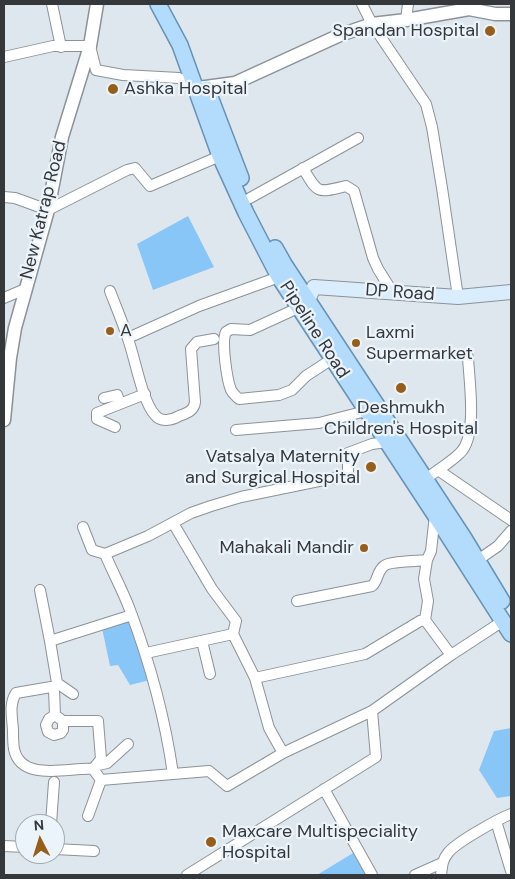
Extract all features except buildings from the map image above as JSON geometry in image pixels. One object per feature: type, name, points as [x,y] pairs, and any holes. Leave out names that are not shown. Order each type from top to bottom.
[{"type":"main road","name":"Pipeline Road","points":[[158,4],[201,88],[262,224],[284,264],[478,560],[507,619],[511,634]]},
{"type":"main road","name":"Pipeline Road","points":[[169,4],[201,88],[220,156],[246,213],[279,277],[307,298],[332,359],[435,515],[507,619]]},
{"type":"main road","points":[[279,277],[297,283]]},
{"type":"main road","name":"DP Road","points":[[307,298],[392,293],[458,297],[511,292]]},
{"type":"street","points":[[52,4],[61,47]]},
{"type":"street","name":"New Katrap Road","points":[[4,420],[7,360],[48,210],[62,137],[90,46],[97,4]]},
{"type":"street","points":[[362,4],[372,24],[426,104],[441,179],[458,297]]},
{"type":"street","points":[[406,20],[408,4]]},
{"type":"street","points":[[4,57],[53,46],[90,46],[96,70],[124,75],[179,78],[201,88],[235,83],[340,35],[372,24],[469,9],[496,9],[511,14]]},
{"type":"street","points":[[250,198],[358,138]]},
{"type":"street","points":[[4,198],[15,198],[48,210],[127,170],[135,168],[150,186],[220,156]]},
{"type":"street","points":[[304,168],[314,187],[318,190],[324,192],[346,186],[354,191],[378,269],[392,293]]},
{"type":"street","points":[[128,338],[198,306],[279,277]]},
{"type":"street","points":[[4,298],[25,289]]},
{"type":"street","points":[[110,291],[128,338],[144,394],[151,409],[160,420],[172,420],[192,410],[196,402],[191,349],[197,342],[214,339]]},
{"type":"street","points":[[307,298],[250,330],[232,329],[226,332],[224,340],[228,381],[232,392],[239,399],[279,395],[292,390],[306,376],[332,359]]},
{"type":"street","points":[[426,479],[461,452],[468,441],[471,425],[468,357]]},
{"type":"street","points":[[115,426],[97,419],[97,413],[144,394]]},
{"type":"street","points":[[104,398],[117,395],[120,403]]},
{"type":"street","points":[[236,430],[306,425],[366,411]]},
{"type":"street","points":[[83,527],[92,550],[105,554],[148,536],[191,513],[241,497],[348,475],[348,453],[372,444],[387,442]]},
{"type":"street","points":[[438,470],[511,520]]},
{"type":"street","points":[[435,515],[431,551],[427,560],[424,579],[428,601],[425,620],[451,655]]},
{"type":"street","points":[[173,523],[212,589],[236,621],[233,634],[255,678],[268,728],[283,753]]},
{"type":"street","points":[[478,560],[498,546],[511,531]]},
{"type":"street","points":[[105,554],[146,652],[162,715],[173,774]]},
{"type":"street","points":[[297,601],[372,586],[375,584],[381,569],[388,564],[427,560]]},
{"type":"street","points":[[40,590],[57,683],[72,694]]},
{"type":"street","points":[[50,641],[132,615]]},
{"type":"street","points":[[101,780],[209,771],[227,786],[283,753],[372,711],[451,655],[507,619]]},
{"type":"street","points":[[255,678],[364,654],[425,620]]},
{"type":"street","points":[[146,652],[202,642],[233,634]]},
{"type":"street","points":[[202,642],[210,674]]},
{"type":"street","points":[[95,767],[101,759],[98,721],[59,718],[54,690],[51,687],[16,692],[10,703],[14,750],[20,760],[31,770],[50,771],[95,767],[107,763],[128,744]]},
{"type":"street","points":[[187,875],[199,872],[376,757],[372,711]]},
{"type":"street","points":[[88,816],[101,780],[95,767]]},
{"type":"street","points":[[52,814],[54,782]]},
{"type":"street","points":[[324,789],[372,875]]},
{"type":"street","points":[[441,875],[442,864],[448,852],[496,821],[511,814]]},
{"type":"street","points":[[496,821],[511,872]]},
{"type":"street","points":[[65,850],[94,851]]},
{"type":"street","points":[[415,875],[442,864]]},
{"type":"shaded area","points":[[188,216],[214,267],[153,290],[137,244]]},
{"type":"shaded area","points":[[131,619],[150,680],[130,685],[118,665],[110,666],[102,628]]},
{"type":"shaded area","points":[[511,728],[511,796],[497,798],[479,770],[494,731]]},
{"type":"shaded area","points":[[358,850],[375,875],[317,875]]},
{"type":"place","name":"Spandan Hospital","points":[[490,31]]},
{"type":"place","name":"Ashka Hospital","points":[[113,89]]},
{"type":"place","name":"A","points":[[110,331]]},
{"type":"place","name":"Laxmi Supermarket","points":[[356,343]]},
{"type":"place","name":"Deshmukh Children's Hospital","points":[[401,388]]},
{"type":"place","name":"Vatsalya Maternity and Surgical Hospital","points":[[371,467]]},
{"type":"place","name":"Mahakali Mandir","points":[[364,548]]},
{"type":"place","name":"Maxcare Multispeciality Hospital","points":[[211,842]]}]
